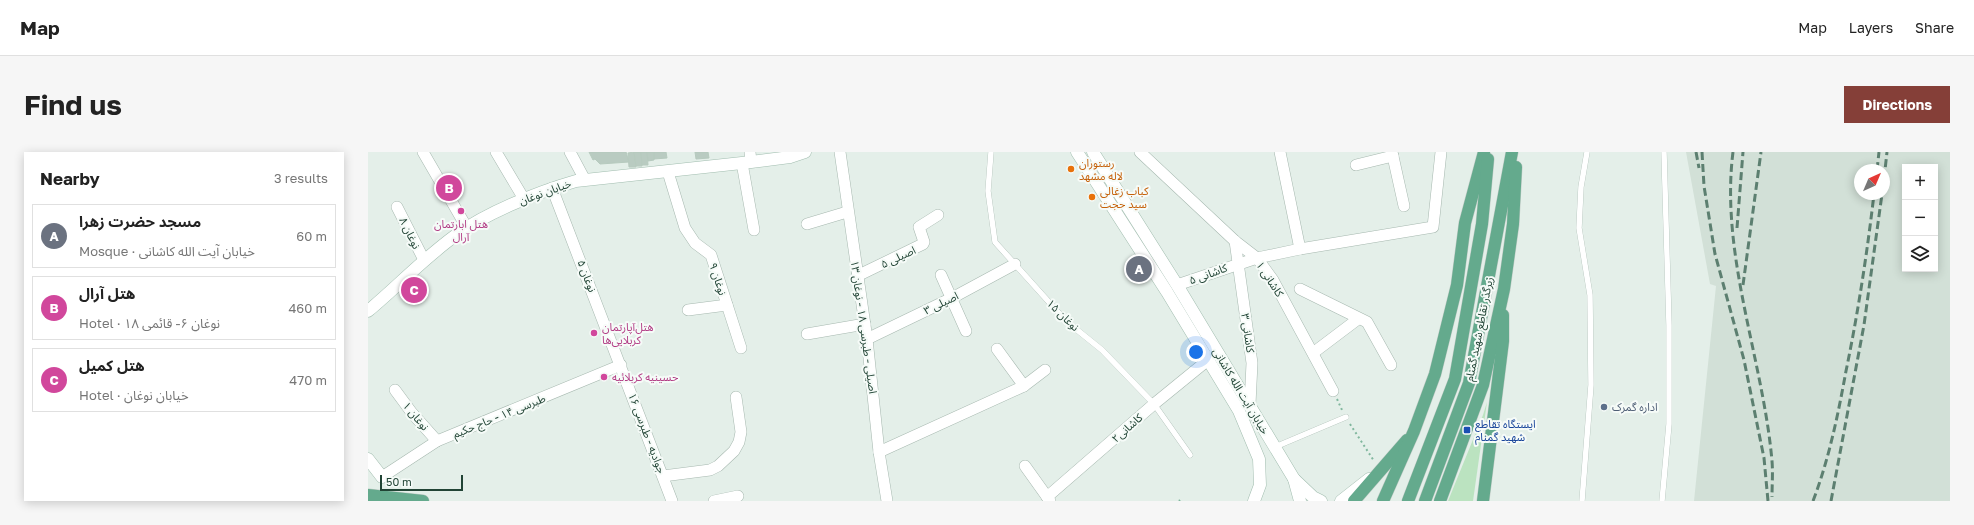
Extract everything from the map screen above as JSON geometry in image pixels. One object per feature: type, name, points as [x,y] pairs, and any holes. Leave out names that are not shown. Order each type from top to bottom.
[{"type":"main road","name":"خیابان نوغان","points":[[368,312],[424,260],[467,228],[524,199],[552,188],[576,181],[668,172],[748,159],[790,157],[805,152]]},
{"type":"main road","name":"خیابان آیت الله کاشانی","points":[[1078,152],[1239,411],[1258,459],[1260,485],[1254,501]]},
{"type":"main road","name":"خیابان آیت الله کاشانی","points":[[1093,152],[1177,285],[1294,479],[1313,497],[1321,501]]},
{"type":"main road","points":[[1383,501],[1414,431],[1437,366],[1456,285],[1465,223],[1484,152]]},
{"type":"main road","name":"زیرگذر تقاطع شهید گمنام","points":[[1408,501],[1455,379],[1482,224],[1489,152]]},
{"type":"main road","name":"زیرگذر تقاطع شهید گمنام","points":[[1425,501],[1469,383],[1512,152]]},
{"type":"main road","points":[[1440,501],[1483,385],[1504,289],[1513,224],[1516,152]]},
{"type":"main road","points":[[1483,501],[1503,341],[1504,289]]},
{"type":"main road","points":[[1354,501],[1377,472],[1414,431]]},
{"type":"main road","points":[[368,459],[382,477]]},
{"type":"main road","points":[[1341,501],[1377,472]]},
{"type":"main road","points":[[1294,479],[1300,501]]},
{"type":"main road","points":[[1260,485],[1264,501]]},
{"type":"main road","points":[[368,495],[423,501]]},
{"type":"street","points":[[423,152],[467,228]]},
{"type":"street","points":[[496,152],[524,199]]},
{"type":"street","points":[[570,152],[585,180]]},
{"type":"street","name":"اصیلی - طبرسی ۱۸ - نوغان ۱۳","points":[[840,152],[847,212],[867,339],[879,452],[887,501]]},
{"type":"street","name":"کاشانی ۱","points":[[1140,152],[1235,241],[1257,258],[1273,280],[1333,391]]},
{"type":"street","points":[[1280,152],[1300,249]]},
{"type":"street","name":"کاشانی ۵","points":[[1177,285],[1257,258],[1300,249],[1432,228],[1441,152]]},
{"type":"street","points":[[1356,165],[1393,154],[1404,206]]},
{"type":"street","points":[[748,159],[754,230]]},
{"type":"street","name":"نوغان ۹","points":[[668,172],[685,228],[695,243],[711,255],[741,348]]},
{"type":"street","name":"نوغان ۵","points":[[552,188],[621,365]]},
{"type":"street","name":"نوغان ۸","points":[[397,206],[424,260]]},
{"type":"street","points":[[807,224],[847,212]]},
{"type":"street","name":"اصیلی ۵","points":[[857,276],[921,246],[924,242],[919,227],[938,215]]},
{"type":"street","name":"کاشانی ۳","points":[[1235,241],[1252,363],[1250,404]]},
{"type":"street","name":"اصیلی ۳","points":[[867,339],[952,298],[1015,264]]},
{"type":"street","points":[[941,275],[966,331]]},
{"type":"street","points":[[1300,289],[1366,322],[1390,365]]},
{"type":"street","points":[[688,310],[727,305]]},
{"type":"street","points":[[1313,353],[1358,319]]},
{"type":"street","points":[[807,334],[864,324]]},
{"type":"street","points":[[997,349],[1024,386]]},
{"type":"street","name":"کاشانی۲","points":[[1048,499],[1154,404],[1208,360]]},
{"type":"street","name":"طبرسی ۱۴ - حاج حکیم","points":[[382,477],[437,441],[621,365]]},
{"type":"street","name":"جوادیه - طبرسی ۱۶","points":[[621,365],[672,501]]},
{"type":"street","points":[[879,452],[1024,386],[1045,370]]},
{"type":"street","name":"نوغان ۱","points":[[394,390],[437,441]]},
{"type":"street","points":[[663,476],[710,470],[718,466],[734,451],[739,442],[741,432],[736,397]]},
{"type":"street","points":[[1025,466],[1048,499]]},
{"type":"street","points":[[714,501],[738,496]]},
{"type":"lane","name":"نوغان ۱۵","points":[[990,152],[988,192],[995,242],[1066,321],[1102,350],[1154,404],[1190,455]]},
{"type":"lane","points":[[1582,501],[1591,385],[1590,295],[1579,228],[1581,187],[1587,152]]},
{"type":"lane","points":[[1662,501],[1669,417],[1669,325],[1664,152]]},
{"type":"lane","points":[[1275,447],[1346,417]]},
{"type":"path","points":[[1333,391],[1377,472]]},
{"type":"shaded area","points":[[1686,152],[1950,152],[1950,501],[1694,501],[1716,286],[1710,284]]},
{"type":"green space","points":[[1487,402],[1473,501],[1448,501],[1483,415]]},
{"type":"building","points":[[589,152],[626,152],[629,162],[600,164],[595,159],[593,160]]},
{"type":"building","points":[[634,152],[636,167],[629,167],[628,153]]},
{"type":"building","points":[[634,152],[641,152],[642,166],[636,166]]},
{"type":"building","points":[[641,152],[647,152],[648,165],[642,165]]},
{"type":"building","points":[[647,152],[654,152],[654,160],[648,161]]},
{"type":"building","points":[[654,152],[666,152],[667,158],[654,159]]},
{"type":"building","points":[[695,152],[708,152],[709,158],[696,159]]},
{"type":"railway","points":[[1696,152],[1699,168]]},
{"type":"railway","points":[[1702,152],[1704,186],[1715,254],[1744,360],[1764,458],[1768,501]]},
{"type":"railway","points":[[1733,152],[1731,191],[1732,229],[1744,307],[1767,423],[1772,461],[1772,497]]},
{"type":"railway","points":[[1737,228],[1743,152]]},
{"type":"railway","points":[[1743,285],[1761,152]]},
{"type":"railway","points":[[1878,164],[1879,152]]},
{"type":"railway","points":[[1886,164],[1887,152]]},
{"type":"railway","points":[[1813,501],[1828,453],[1840,404],[1858,305],[1873,200]]},
{"type":"railway","points":[[1831,501],[1864,325],[1881,200]]},
{"type":"place","name":"رستوران لاله مشهد","points":[[1071,169]]},
{"type":"place","name":"هتل آرال","points":[[449,188]]},
{"type":"place","name":"کباب زغالی سید حجت","points":[[1092,197]]},
{"type":"place","name":"هتل ابارتمان آرال","points":[[461,211]]},
{"type":"place","name":"مسجد حضرت زهرا","points":[[1139,269]]},
{"type":"place","name":"هتل کمیل","points":[[414,290]]},
{"type":"place","name":"هتل‌آپارتمان کربلایی‌ها","points":[[594,333]]},
{"type":"place","name":"حسینیه کربلائیه","points":[[604,377]]},
{"type":"place","name":"اداره گمرک","points":[[1604,407]]},
{"type":"place","name":"ایستگاه تقاطع شهید گمنام","points":[[1467,430]]}]
